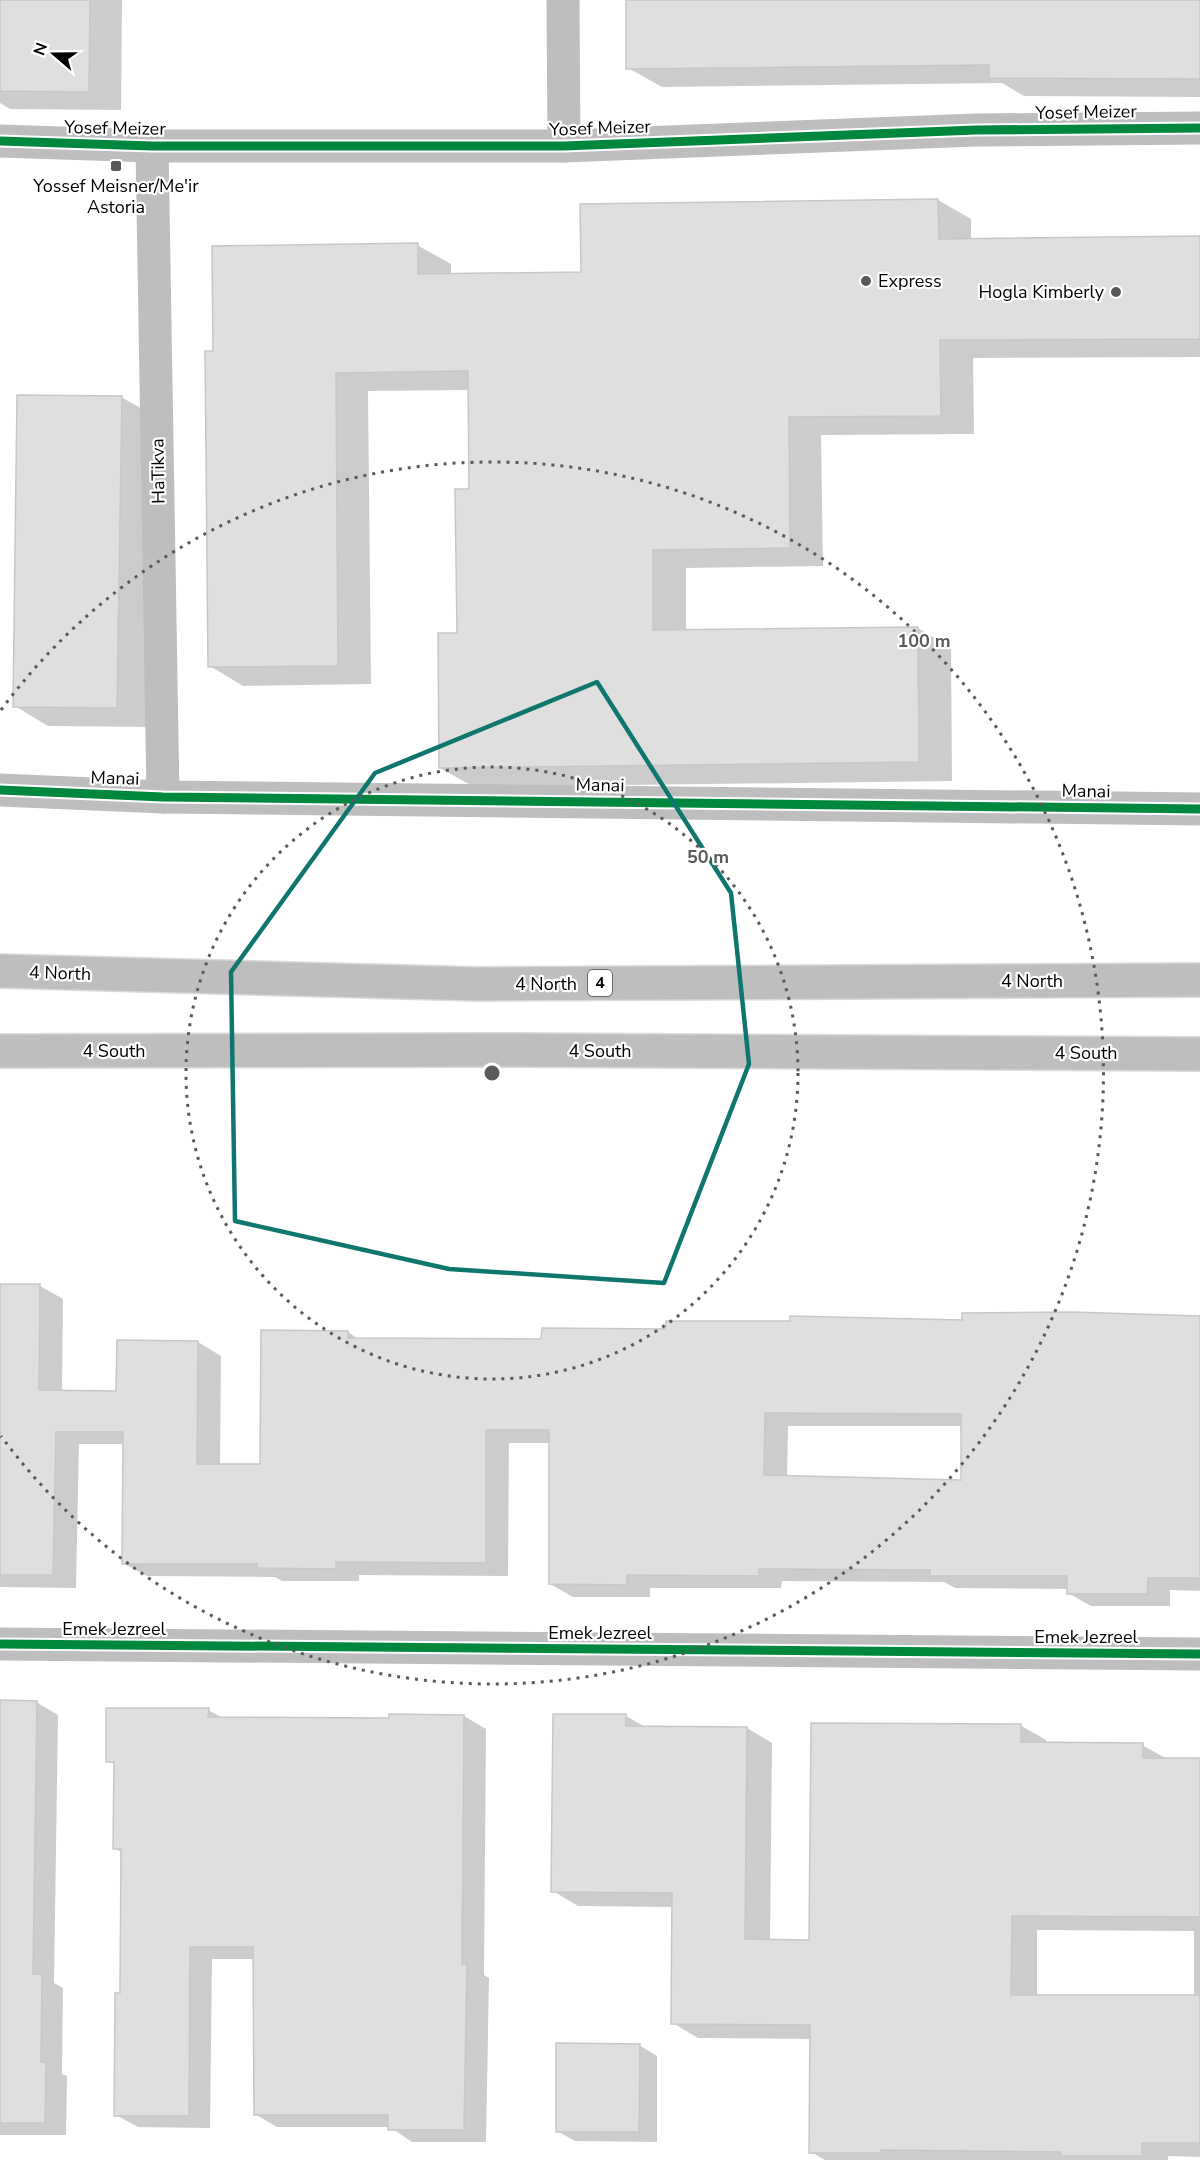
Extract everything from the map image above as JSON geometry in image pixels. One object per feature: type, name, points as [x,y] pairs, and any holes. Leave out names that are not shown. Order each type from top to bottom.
[{"type":"main road","points":[[562,0],[564,146]]},
{"type":"main road","name":"Yosef Meizer","points":[[0,141],[152,146],[564,146],[976,130],[1200,128]]},
{"type":"main road","name":"HaTikva","points":[[152,146],[163,796]]},
{"type":"main road","name":"Manai","points":[[0,789],[163,796],[1200,809]]},
{"type":"main road","name":"4 North","points":[[0,971],[479,984],[1200,980]]},
{"type":"main road","name":"4 South","points":[[0,1051],[502,1050],[1200,1054]]},
{"type":"main road","name":"Emek Jezreel","points":[[0,1644],[1200,1654]]},
{"type":"highlighted area","points":[[597,682],[731,893],[749,1064],[664,1283],[449,1269],[235,1221],[231,972],[375,773]]},
{"type":"building","points":[[0,0],[90,0],[89,92],[0,91]]},
{"type":"building","points":[[626,0],[1200,0],[1200,79],[989,78],[989,65],[626,69]]},
{"type":"building","points":[[938,199],[939,239],[1200,236],[1200,339],[940,340],[941,416],[789,417],[790,548],[653,550],[653,630],[918,627],[919,762],[439,768],[438,633],[457,633],[455,489],[469,489],[468,371],[336,373],[338,666],[208,667],[205,351],[213,351],[212,246],[418,243],[418,274],[581,272],[580,204]]},
{"type":"building","points":[[17,395],[122,396],[117,708],[13,707]]},
{"type":"building","points":[[0,1284],[40,1284],[39,1390],[116,1391],[117,1340],[198,1341],[197,1464],[260,1464],[261,1330],[348,1331],[348,1338],[541,1339],[542,1328],[665,1329],[666,1321],[790,1321],[790,1316],[962,1320],[962,1313],[1072,1312],[1200,1316],[1200,1578],[1148,1578],[1147,1594],[1067,1594],[1067,1576],[930,1576],[930,1570],[759,1569],[759,1576],[627,1575],[627,1585],[549,1584],[549,1430],[486,1430],[486,1563],[336,1562],[336,1569],[257,1568],[257,1564],[122,1564],[123,1432],[56,1432],[53,1575],[0,1575]],"holes":[[[765,1413],[961,1414],[961,1480],[764,1475]]]},
{"type":"building","points":[[0,1700],[37,1701],[33,1974],[42,1974],[41,2062],[46,2062],[45,2123],[0,2123]]},
{"type":"building","points":[[106,1708],[209,1708],[208,1717],[389,1718],[389,1714],[464,1715],[462,1964],[467,1964],[464,2130],[388,2130],[388,2115],[254,2115],[253,1947],[190,1947],[189,2116],[114,2116],[115,1993],[120,1993],[121,1849],[113,1849],[114,1762],[106,1762]]},
{"type":"building","points":[[553,1714],[626,1714],[626,1726],[747,1727],[745,1939],[809,1940],[811,1723],[1021,1724],[1021,1742],[1143,1743],[1143,1758],[1200,1758],[1200,1917],[1012,1916],[1011,1995],[1200,1995],[1200,2143],[1142,2143],[1142,2156],[1061,2156],[1061,2152],[881,2150],[881,2153],[809,2153],[810,2025],[671,2024],[672,1893],[551,1892]]},
{"type":"building","points":[[556,2043],[640,2044],[639,2132],[556,2132]]},
{"type":"cycle path","points":[[0,141],[152,146],[564,146],[976,130],[1200,128]]},
{"type":"cycle path","points":[[0,790],[163,797],[1200,809]]},
{"type":"cycle path","points":[[0,1644],[1200,1654]]},
{"type":"place","name":"Yossef Meisner/Me'ir Astoria","points":[[116,166]]},
{"type":"place","name":"Express","points":[[866,281]]},
{"type":"place","name":"Hogla Kimberly","points":[[1116,292]]}]
